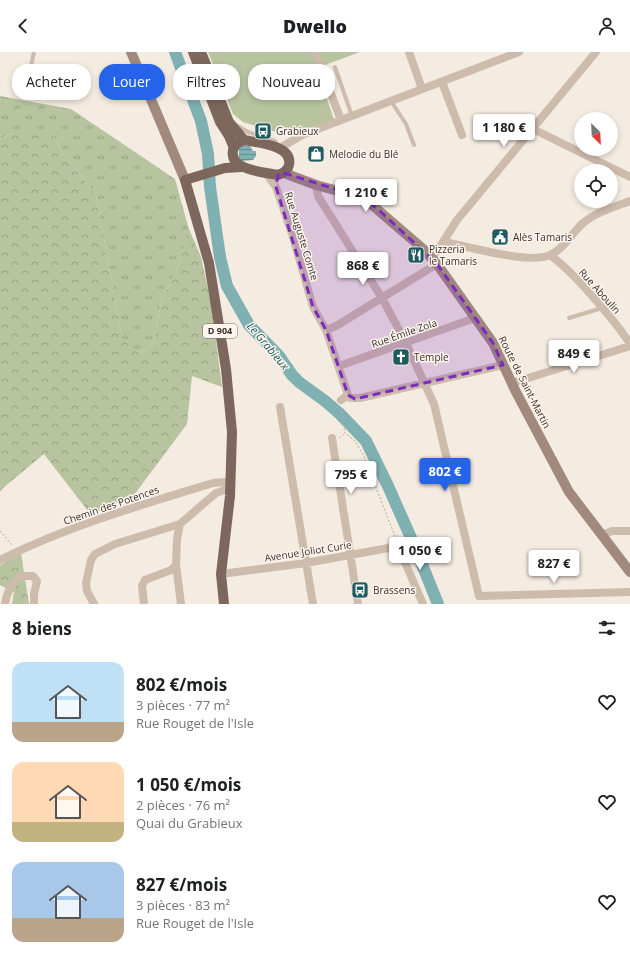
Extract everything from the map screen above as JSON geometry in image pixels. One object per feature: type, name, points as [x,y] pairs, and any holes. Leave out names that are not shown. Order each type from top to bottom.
[{"type":"main road","name":"D 904","points":[[131,52],[190,178],[209,263],[226,369],[232,432],[231,485],[221,574],[224,604]]},
{"type":"main road","points":[[193,52],[220,122],[229,136],[237,164],[242,167]]},
{"type":"main road","points":[[201,52],[227,118],[244,140],[239,142],[225,168]]},
{"type":"main road","name":"Route de Saint-Martin","points":[[244,140],[279,148],[284,151],[285,168]]},
{"type":"main road","name":"Route de Saint-Martin","points":[[190,178],[225,168],[242,167],[265,172],[285,168],[297,177],[316,185],[364,198],[380,211],[434,262],[493,343],[512,383],[569,492],[630,572]]},
{"type":"street","points":[[315,52],[340,120]]},
{"type":"street","points":[[409,52],[422,89]]},
{"type":"street","points":[[279,148],[300,136],[340,120],[519,52]]},
{"type":"street","points":[[326,330],[336,326],[382,298],[434,262],[457,220],[596,52]]},
{"type":"street","points":[[442,82],[462,135]]},
{"type":"street","points":[[532,129],[630,177]]},
{"type":"street","name":"Rue Auguste Comte","points":[[276,187],[285,168],[291,150],[300,136]]},
{"type":"street","name":"Rue Auguste Comte","points":[[265,172],[276,187],[293,237],[313,307],[326,330],[339,366],[343,399]]},
{"type":"street","points":[[316,185],[318,196],[382,298],[406,343],[434,404],[479,596],[630,592]]},
{"type":"street","points":[[444,242],[519,257],[544,257],[557,251],[584,223],[595,215],[630,201]]},
{"type":"street","name":"Rue Aboulin","points":[[550,255],[560,262],[579,281],[622,331],[630,345]]},
{"type":"street","name":"Rue Émile Zola","points":[[339,366],[475,318]]},
{"type":"street","points":[[512,383],[630,345]]},
{"type":"street","points":[[343,399],[355,399],[504,365]]},
{"type":"street","points":[[280,407],[312,604]]},
{"type":"street","points":[[332,438],[358,604]]},
{"type":"street","name":"Chemin des Potences","points":[[0,560],[48,538],[135,506],[213,483],[225,482],[231,485]]},
{"type":"street","points":[[94,604],[87,591],[86,583],[91,560],[95,554],[115,544],[180,524],[216,493],[225,490],[231,485]]},
{"type":"street","points":[[180,524],[177,539],[176,565],[181,604]]},
{"type":"street","points":[[602,535],[612,531],[630,531]]},
{"type":"street","name":"Avenue Joliot Curie","points":[[221,574],[306,563],[394,547],[401,553],[423,604]]},
{"type":"street","points":[[144,604],[142,586],[145,580],[171,570],[176,565]]},
{"type":"street","points":[[5,604],[7,593],[20,576],[33,576],[37,582],[34,594],[34,604]]},
{"type":"lane","points":[[31,64],[34,52]]},
{"type":"lane","points":[[335,67],[352,116]]},
{"type":"lane","points":[[391,101],[406,124],[414,145]]},
{"type":"lane","points":[[227,118],[236,126],[275,141],[279,148]]},
{"type":"lane","points":[[244,140],[256,134]]},
{"type":"lane","points":[[569,318],[602,308]]},
{"type":"path","points":[[343,399],[345,433],[354,440],[363,454],[396,539]]},
{"type":"path","points":[[0,531],[17,551]]},
{"type":"highlighted area","points":[[284,173],[364,198],[380,211],[437,264],[493,343],[503,365],[355,399],[348,395],[326,330],[313,307],[276,187],[278,175]]},
{"type":"green space","points":[[208,52],[360,52],[328,64],[248,64],[248,100],[327,100],[334,120],[286,135],[243,122],[233,114],[227,100],[240,100],[240,64],[213,64]]},
{"type":"green space","points":[[0,96],[12,98],[12,100],[22,100],[71,109],[175,179],[189,230],[180,262],[161,303],[153,345],[139,353],[122,339],[96,195],[64,155],[55,138],[13,133],[0,139]]},
{"type":"green space","points":[[32,130],[55,138],[64,155],[96,195],[122,338],[139,353],[153,345],[161,303],[180,262],[189,229],[201,257],[211,303],[222,387],[192,376],[187,424],[134,495],[91,515],[44,454],[0,492],[0,139],[13,133]]},
{"type":"green space","points":[[21,553],[29,604],[12,604],[14,592],[0,585],[0,565]]},
{"type":"water","points":[[243,145],[250,146],[253,151],[256,151],[256,156],[253,160],[242,161],[239,157],[239,149]]},
{"type":"waterway","name":"Le Grabieux","points":[[175,52],[201,121],[208,154],[210,187],[220,257],[227,286],[249,325],[279,356],[292,375],[339,413],[366,441],[415,547],[438,604]]},
{"type":"place","name":"Grabieux","points":[[263,131]]},
{"type":"place","name":"Melodie du Blé","points":[[316,154]]},
{"type":"place","name":"Alès Tamaris","points":[[500,237]]},
{"type":"place","name":"Pizzeria le Tamaris","points":[[416,255]]},
{"type":"place","name":"Temple","points":[[401,357]]},
{"type":"place","name":"Brassens","points":[[360,590]]}]
